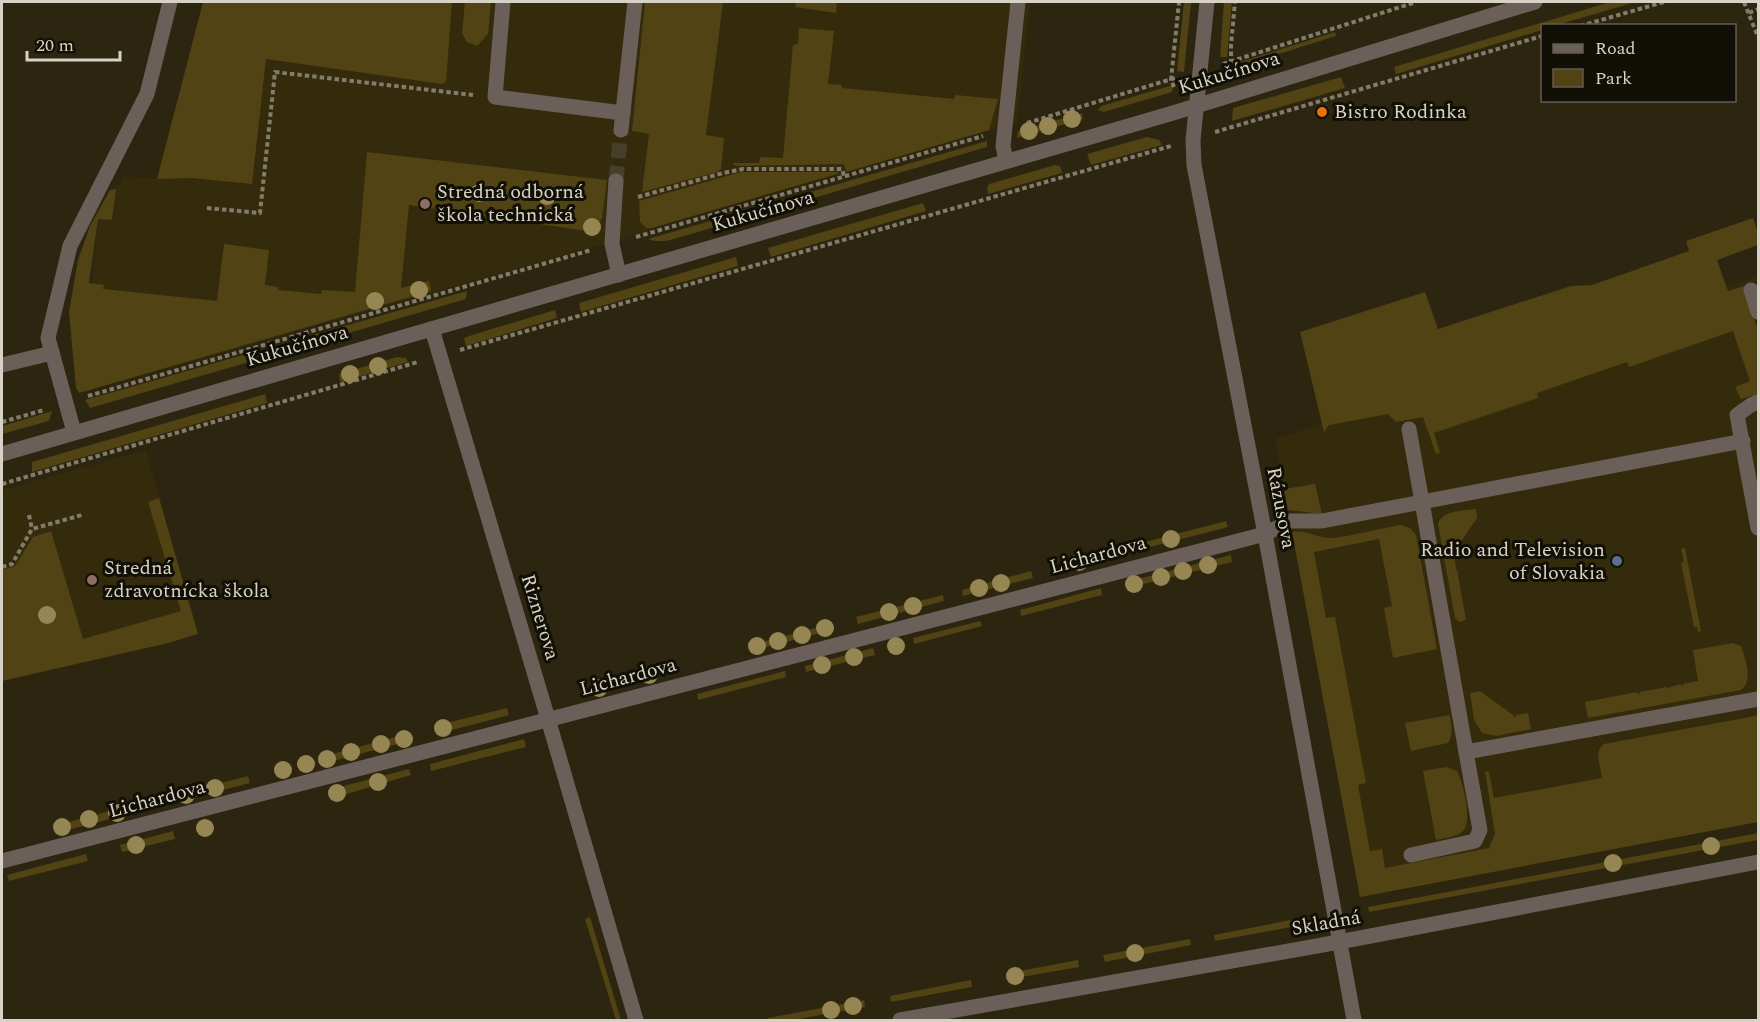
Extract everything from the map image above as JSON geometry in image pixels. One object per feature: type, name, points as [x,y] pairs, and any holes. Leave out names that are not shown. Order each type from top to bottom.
[{"type":"street","points":[[74,432],[48,338],[70,246],[147,94],[170,2]]},
{"type":"street","points":[[503,2],[495,97],[623,113]]},
{"type":"street","points":[[621,130],[635,2]]},
{"type":"street","points":[[1006,161],[1003,146],[1017,2]]},
{"type":"street","name":"Rázusova","points":[[1207,2],[1193,140],[1194,165],[1265,534],[1353,1020]]},
{"type":"street","name":"Kukučínova","points":[[2,454],[1198,105],[1535,2]]},
{"type":"street","points":[[616,182],[612,244],[619,275]]},
{"type":"street","points":[[1751,290],[1758,312]]},
{"type":"street","name":"Riznerova","points":[[432,329],[636,1020]]},
{"type":"street","points":[[2,365],[52,353]]},
{"type":"street","points":[[1758,402],[1737,416],[1758,528]]},
{"type":"street","points":[[1408,429],[1480,830],[1474,841],[1411,855]]},
{"type":"street","name":"Lichardova","points":[[2,861],[1265,534],[1290,521],[1322,521],[1743,441]]},
{"type":"street","points":[[1466,752],[1758,699]]},
{"type":"street","name":"Skladná","points":[[900,1020],[1339,942],[1758,862]]},
{"type":"path","points":[[1228,128],[1235,2]]},
{"type":"path","points":[[2,422],[1005,129],[1232,61],[1416,2]]},
{"type":"path","points":[[1587,24],[1664,2]]},
{"type":"path","points":[[1744,2],[1758,37]]},
{"type":"path","points":[[1749,13],[1758,9]]},
{"type":"path","points":[[2,484],[1193,140],[1541,36]]},
{"type":"path","points":[[207,208],[260,213],[275,72],[495,97]]},
{"type":"path","points":[[614,204],[743,169],[842,169],[844,176]]},
{"type":"path","points":[[2,567],[12,564],[32,529],[29,515]]},
{"type":"path","points":[[32,529],[82,515]]},
{"type":"shaded area","name":"Stredná odborná škola technická","points":[[203,2],[1030,2],[1017,123],[652,228],[649,231],[80,393],[98,219],[112,220],[116,189],[123,176],[157,179]]},
{"type":"shaded area","points":[[1758,276],[1758,822],[1360,897],[1275,439]]},
{"type":"shaded area","name":"Stredná zdravotnícka škola","points":[[146,450],[198,634],[2,681],[2,490]]},
{"type":"green space","points":[[203,2],[452,2],[446,82],[442,84],[266,59],[252,184],[192,178],[157,179]]},
{"type":"green space","points":[[465,2],[491,2],[488,34],[477,46],[467,42],[462,33]]},
{"type":"green space","points":[[645,2],[723,2],[706,135],[724,138],[721,169],[717,172],[642,192],[649,134],[632,131]]},
{"type":"green space","points":[[796,2],[837,2],[836,13],[795,7]]},
{"type":"green space","points":[[1184,2],[1191,2],[1184,72],[1177,71]]},
{"type":"green space","points":[[1224,2],[1232,2],[1227,57],[1220,57]]},
{"type":"green space","points":[[1610,2],[1636,2],[1560,24],[1541,24],[1541,30],[1396,74],[1394,67]]},
{"type":"green space","points":[[799,28],[834,31],[828,84],[842,85],[842,88],[954,99],[955,95],[998,99],[989,130],[846,172],[844,164],[735,166],[733,163],[759,163],[760,157],[783,158],[793,45],[798,44]]},
{"type":"green space","points":[[1335,32],[1336,36],[1241,66],[1240,62]]},
{"type":"green space","points":[[1341,77],[1345,88],[1232,121],[1233,108]]},
{"type":"green space","points":[[1173,85],[1172,92],[1104,112],[1098,110],[1101,106]]},
{"type":"green space","points":[[1082,113],[1083,119],[1017,138],[1018,131]]},
{"type":"green space","points":[[1147,137],[1159,140],[1162,145],[1091,165],[1087,154]]},
{"type":"green space","points":[[987,141],[987,147],[681,237],[660,241],[648,239]]},
{"type":"green space","points":[[367,152],[607,180],[602,218],[596,228],[588,231],[409,205],[401,288],[429,281],[431,291],[79,393],[76,388],[69,312],[78,260],[90,226],[110,190],[116,189],[112,220],[98,219],[89,283],[104,285],[103,289],[217,301],[224,244],[269,250],[265,285],[278,287],[278,290],[321,294],[322,290],[355,292]]},
{"type":"green space","points":[[1055,165],[1060,166],[1062,173],[988,194],[989,184]]},
{"type":"green space","points":[[741,172],[840,173],[652,228],[646,228],[640,222],[639,201]]},
{"type":"green space","points":[[923,203],[926,211],[771,257],[768,248]]},
{"type":"green space","points":[[1753,218],[1758,233],[1758,245],[1717,260],[1728,291],[1744,286],[1758,331],[1758,394],[1741,399],[1735,387],[1750,381],[1733,331],[1629,367],[1627,362],[1537,393],[1538,398],[1434,433],[1440,453],[1436,454],[1423,417],[1396,422],[1388,414],[1329,425],[1324,432],[1300,332],[1425,292],[1438,329],[1571,286],[1592,285],[1689,251],[1686,241]]},
{"type":"green space","points":[[736,257],[738,266],[581,312],[579,303]]},
{"type":"green space","points":[[467,291],[466,299],[90,408],[85,400]]},
{"type":"green space","points":[[555,310],[557,318],[466,346],[464,338]]},
{"type":"green space","points":[[397,357],[406,358],[408,362],[340,382],[339,374]]},
{"type":"green space","points":[[265,394],[267,403],[32,472],[32,462]]},
{"type":"green space","points":[[52,411],[49,421],[2,434],[2,426]]},
{"type":"green space","points":[[1315,484],[1322,514],[1288,510],[1284,489]]},
{"type":"green space","points":[[159,498],[198,634],[2,681],[2,570],[15,566],[33,537],[51,531],[83,639],[181,611],[148,502]]},
{"type":"green space","points":[[1476,509],[1477,518],[1454,552],[1451,553],[1454,554],[1455,570],[1457,570],[1466,620],[1459,622],[1455,618],[1438,524],[1440,519],[1448,514]]},
{"type":"green space","points":[[1226,521],[1228,527],[1127,553],[1126,547]]},
{"type":"green space","points":[[1400,525],[1410,528],[1416,535],[1437,649],[1393,658],[1384,608],[1392,606],[1379,539],[1314,552],[1326,618],[1335,617],[1366,783],[1358,785],[1370,851],[1382,849],[1385,868],[1489,848],[1495,834],[1485,771],[1489,772],[1494,798],[1602,778],[1598,755],[1604,744],[1755,716],[1758,716],[1758,822],[1360,897],[1292,532],[1334,538]]},
{"type":"green space","points":[[1685,548],[1701,631],[1698,632],[1697,627],[1694,627],[1681,563],[1684,562],[1681,549]]},
{"type":"green space","points":[[1231,555],[1232,562],[1128,588],[1126,582]]},
{"type":"green space","points":[[1031,571],[1033,578],[963,596],[962,590]]},
{"type":"green space","points":[[1101,588],[1102,595],[1021,616],[1020,610]]},
{"type":"green space","points":[[943,595],[944,601],[858,624],[856,617]]},
{"type":"green space","points":[[980,621],[982,626],[914,644],[913,638]]},
{"type":"green space","points":[[831,624],[832,630],[755,650],[753,644]]},
{"type":"green space","points":[[1733,643],[1741,646],[1745,657],[1748,675],[1745,686],[1741,690],[1588,718],[1585,702],[1637,692],[1638,695],[1640,692],[1667,687],[1668,689],[1681,684],[1682,687],[1683,684],[1698,681],[1693,650]]},
{"type":"green space","points":[[873,648],[875,655],[806,672],[805,666]]},
{"type":"green space","points":[[655,671],[656,676],[583,695],[581,689]]},
{"type":"green space","points":[[785,671],[786,677],[698,700],[697,694]]},
{"type":"green space","points":[[1480,691],[1514,717],[1528,713],[1531,729],[1496,736],[1482,733],[1474,720],[1470,693]]},
{"type":"green space","points":[[507,708],[509,715],[440,733],[438,725]]},
{"type":"green space","points":[[1450,715],[1452,733],[1448,743],[1411,751],[1405,723]]},
{"type":"green space","points":[[407,734],[409,741],[322,764],[321,757]]},
{"type":"green space","points":[[524,739],[526,747],[431,771],[430,764]]},
{"type":"green space","points":[[1446,767],[1457,771],[1464,792],[1467,819],[1463,831],[1454,836],[1436,840],[1423,771]]},
{"type":"green space","points":[[409,769],[411,775],[330,799],[328,790]]},
{"type":"green space","points":[[248,776],[250,783],[184,800],[182,793]]},
{"type":"green space","points":[[135,804],[137,812],[60,832],[58,825]]},
{"type":"green space","points":[[173,831],[175,839],[122,852],[120,845]]},
{"type":"green space","points":[[1758,833],[1758,840],[1369,912],[1368,907]]},
{"type":"green space","points":[[86,854],[88,861],[9,881],[7,875]]},
{"type":"green space","points":[[590,917],[621,1020],[616,1020],[585,919]]},
{"type":"green space","points":[[1301,918],[1302,925],[1215,941],[1214,935]]},
{"type":"green space","points":[[1190,939],[1191,945],[1105,962],[1103,955]]},
{"type":"green space","points":[[1078,960],[1079,967],[1011,979],[1010,973]]},
{"type":"green space","points":[[971,980],[972,987],[891,1002],[890,996]]},
{"type":"green space","points":[[864,1000],[865,1007],[793,1020],[769,1020],[768,1018]]},
{"type":"tunnel","points":[[616,181],[621,130]]},
{"type":"place","name":"Bistro Rodinka","points":[[1322,112]]},
{"type":"place","name":"Stredná odborná škola technická","points":[[425,204]]},
{"type":"place","name":"Radio and Television of Slovakia","points":[[1617,561]]},
{"type":"place","name":"Stredná zdravotnícka škola","points":[[92,580]]}]
